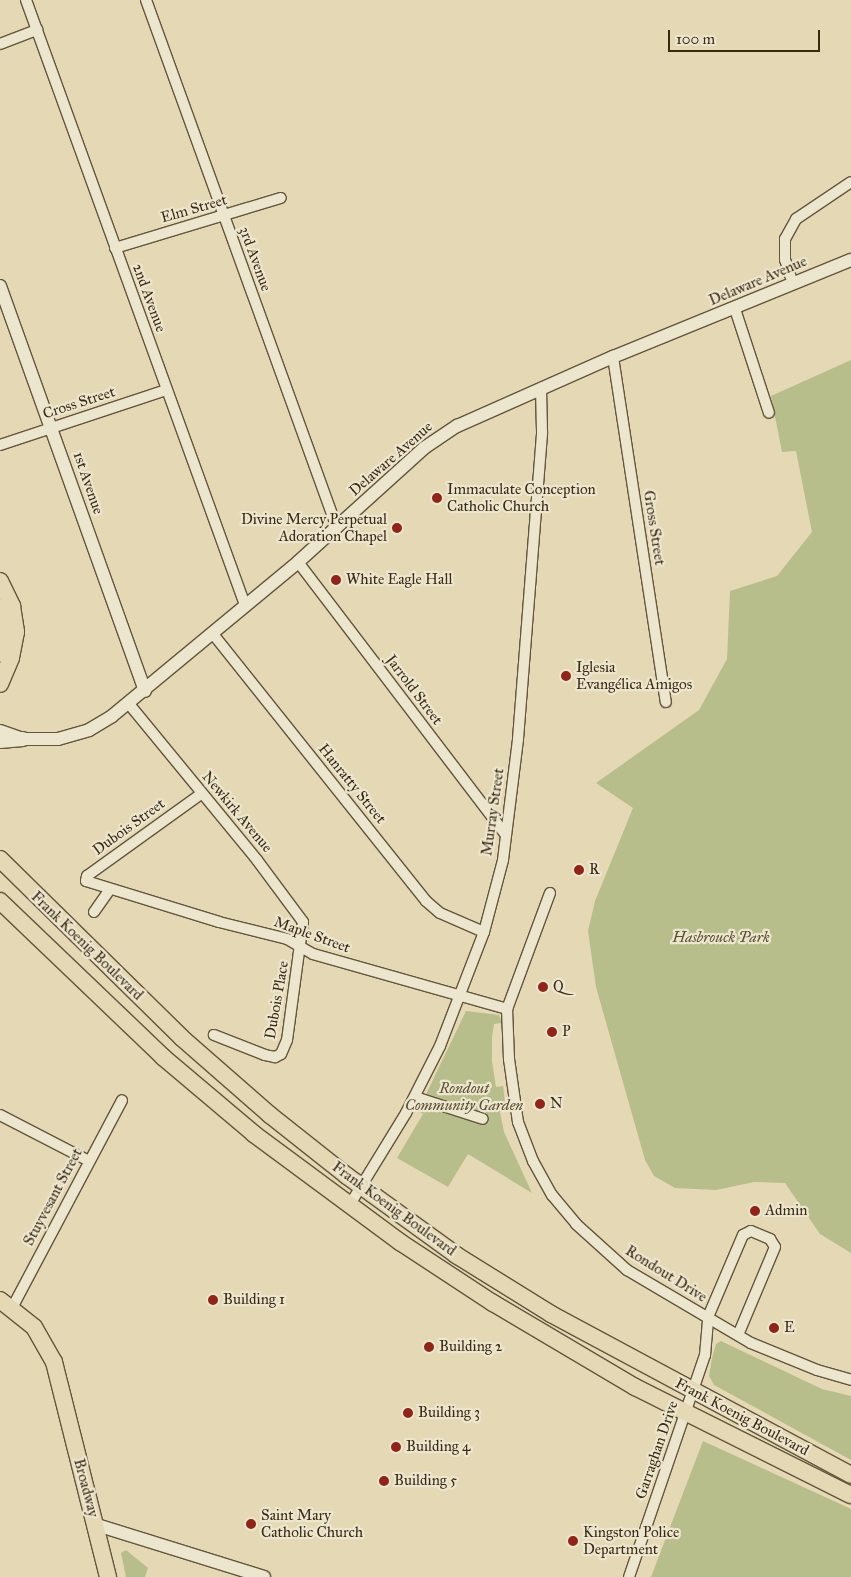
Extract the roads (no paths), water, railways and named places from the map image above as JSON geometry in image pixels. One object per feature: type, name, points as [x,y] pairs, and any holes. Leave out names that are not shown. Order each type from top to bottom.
[{"type":"main road","points":[[0,582],[12,606],[16,632],[11,658],[0,684]]},
{"type":"main road","points":[[0,608],[4,632],[0,654]]},
{"type":"main road","points":[[0,741],[23,739]]},
{"type":"main road","name":"Frank Koenig Boulevard","points":[[0,859],[182,1038],[270,1115],[363,1186],[500,1283],[596,1340],[851,1475]]},
{"type":"main road","name":"Frank Koenig Boulevard","points":[[0,901],[41,943],[163,1057],[254,1134],[349,1206],[493,1303],[685,1413],[851,1495]]},
{"type":"main road","points":[[0,909],[41,943]]},
{"type":"main road","name":"Broadway","points":[[6,1304],[34,1327],[54,1362],[97,1525]]},
{"type":"main road","points":[[97,1525],[108,1577]]},
{"type":"street","name":"2nd Avenue","points":[[26,0],[245,605]]},
{"type":"street","name":"3rd Avenue","points":[[146,0],[337,528]]},
{"type":"street","points":[[0,44],[36,30]]},
{"type":"street","points":[[794,284],[785,260],[785,239],[796,219],[851,182]]},
{"type":"street","name":"Elm Street","points":[[115,248],[281,198]]},
{"type":"street","name":"Delaware Avenue","points":[[0,731],[23,739],[41,741],[74,736],[101,723],[129,704],[298,562],[441,436],[541,388],[613,357],[735,309],[851,260]]},
{"type":"street","name":"1st Avenue","points":[[0,286],[144,691]]},
{"type":"street","points":[[735,309],[769,413]]},
{"type":"street","name":"Gross Street","points":[[613,357],[666,702]]},
{"type":"street","name":"Murray Street","points":[[349,1206],[363,1186],[415,1097],[460,996],[484,932],[506,835],[539,470],[541,388]]},
{"type":"street","name":"Cross Street","points":[[0,445],[166,390]]},
{"type":"street","name":"Jarrold Street","points":[[298,562],[506,835]]},
{"type":"street","name":"Hanratty Street","points":[[212,634],[426,900],[440,913],[484,932]]},
{"type":"street","name":"Newkirk Avenue","points":[[129,704],[301,918],[301,948]]},
{"type":"street","name":"Dubois Street","points":[[96,885],[86,880],[87,876],[201,794]]},
{"type":"street","name":"Maple Street","points":[[96,885],[287,939],[313,954],[460,996]]},
{"type":"street","points":[[94,912],[110,889]]},
{"type":"street","name":"Rondout Drive","points":[[550,893],[507,1010],[509,1059],[518,1122],[532,1161],[552,1195],[576,1224],[627,1270],[738,1335],[817,1370],[851,1380]]},
{"type":"street","name":"Dubois Place","points":[[214,1035],[265,1055],[279,1056],[287,1040],[301,948]]},
{"type":"street","points":[[460,996],[507,1010]]},
{"type":"street","points":[[415,1097],[483,1119]]},
{"type":"street","name":"Stuyvesant Street","points":[[6,1304],[122,1100]]},
{"type":"street","points":[[0,1116],[89,1161]]},
{"type":"street","name":"Garraghan Drive","points":[[628,1577],[693,1391],[708,1338],[708,1317],[743,1235],[751,1231],[770,1239],[775,1247],[738,1335]]},
{"type":"street","name":"Broadway","points":[[97,1525],[264,1577]]},
{"type":"place","name":"Immaculate Conception Catholic Church","points":[[437,498]]},
{"type":"place","name":"Divine Mercy Perpetual Adoration Chapel","points":[[397,528]]},
{"type":"place","name":"White Eagle Hall","points":[[336,580]]},
{"type":"place","name":"Iglesia Evangélica Amigos","points":[[566,676]]},
{"type":"place","name":"R","points":[[579,870]]},
{"type":"place","name":"Q","points":[[543,987]]},
{"type":"place","name":"P","points":[[552,1032]]},
{"type":"place","name":"N","points":[[540,1104]]},
{"type":"place","name":"Admin","points":[[755,1211]]},
{"type":"place","name":"Building 1","points":[[213,1300]]},
{"type":"place","name":"E","points":[[774,1328]]},
{"type":"place","name":"Building 2","points":[[429,1347]]},
{"type":"place","name":"Building 3","points":[[408,1413]]},
{"type":"place","name":"Building 4","points":[[396,1447]]},
{"type":"place","name":"Building 5","points":[[384,1481]]},
{"type":"place","name":"Saint Mary Catholic Church","points":[[251,1524]]},
{"type":"place","name":"Kingston Police Department","points":[[573,1541]]},
{"type":"park label","name":"Hasbrouck Park","points":[[721,938]]},
{"type":"park label","name":"Rondout Community Garden","points":[[464,1096]]}]
